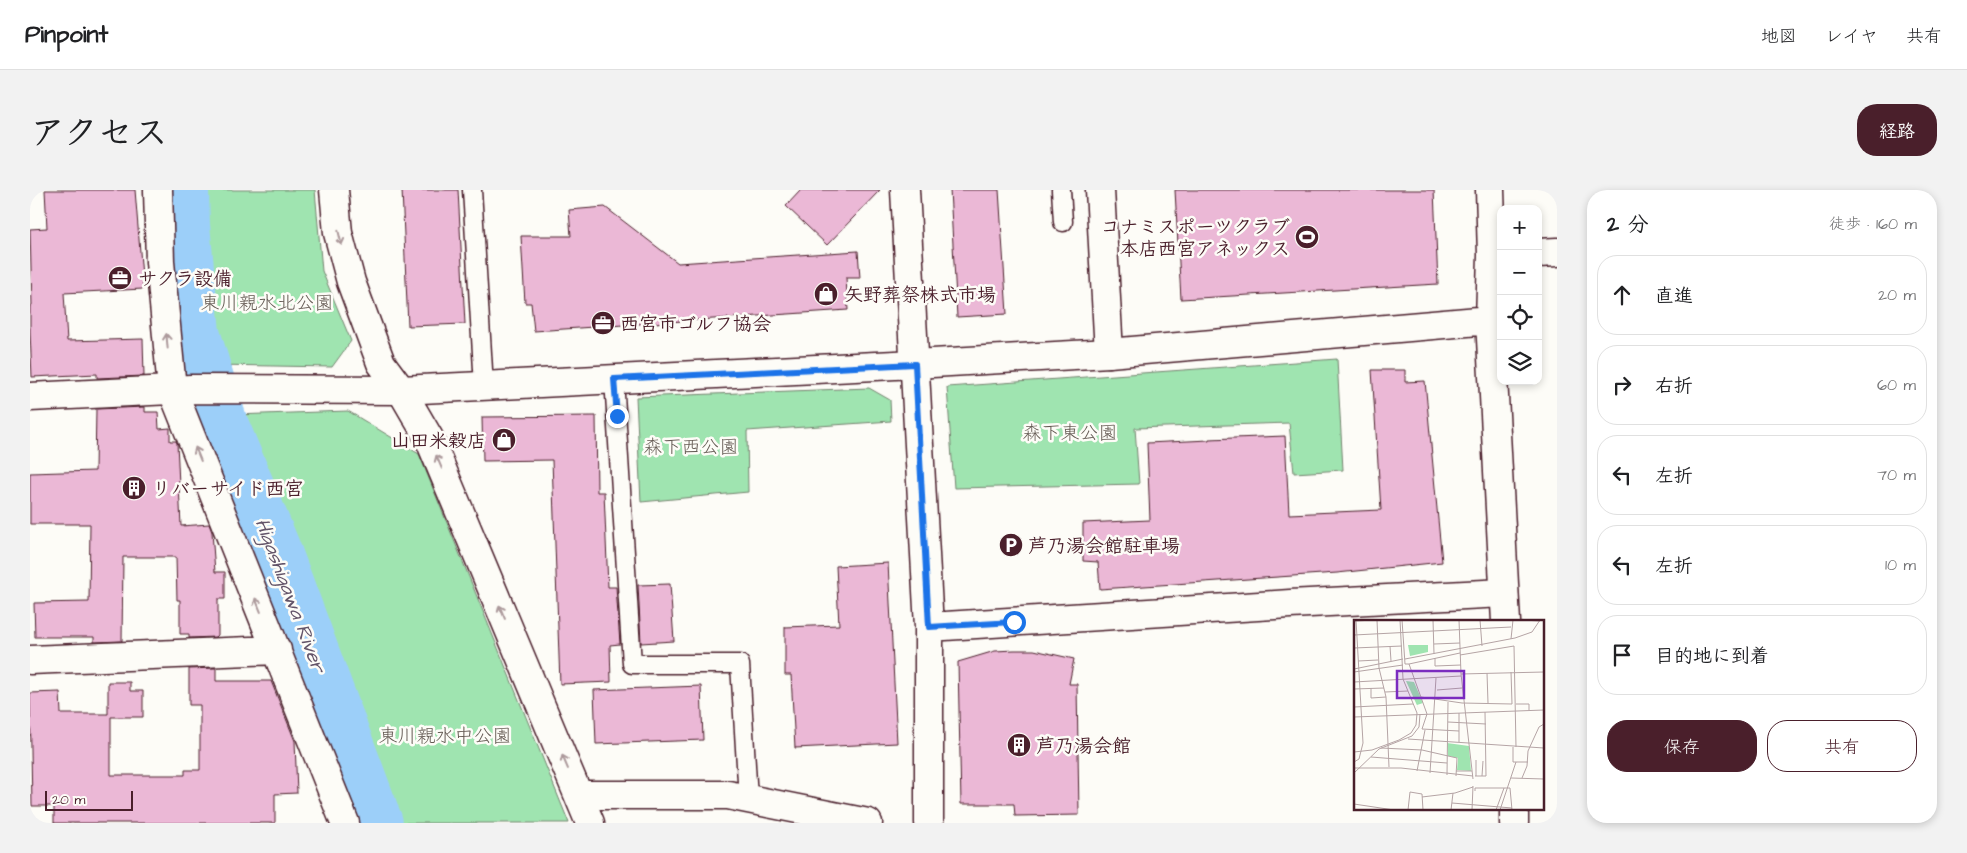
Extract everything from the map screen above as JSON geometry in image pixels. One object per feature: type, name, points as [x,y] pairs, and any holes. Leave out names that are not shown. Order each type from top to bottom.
[{"type":"street","points":[[158,190],[160,262],[181,389],[276,650],[344,823]]},
{"type":"street","points":[[334,190],[338,233],[351,282],[381,363],[401,390],[429,438],[590,823]]},
{"type":"street","points":[[905,190],[929,627],[928,823]]},
{"type":"street","points":[[1100,190],[1109,352]]},
{"type":"street","points":[[1490,190],[1496,255],[1490,320],[1506,620]]},
{"type":"street","points":[[1542,252],[1557,252]]},
{"type":"street","points":[[30,398],[181,389],[401,390],[915,364],[1109,352],[1490,320]]},
{"type":"street","points":[[929,627],[1290,604],[1504,593]]},
{"type":"street","points":[[30,660],[276,650]]},
{"type":"street","points":[[579,795],[728,795],[868,823]]},
{"type":"street","points":[[1514,810],[1514,823]]},
{"type":"lane","points":[[472,190],[484,386]]},
{"type":"lane","points":[[1061,190],[1063,222]]},
{"type":"lane","points":[[614,379],[632,664],[740,664],[748,799]]},
{"type":"green space","name":"東川親水北公園","points":[[198,190],[315,190],[322,271],[351,341],[332,367],[215,365],[207,330],[199,230]]},
{"type":"green space","name":"森下東公園","points":[[1337,359],[1343,470],[1294,473],[1289,423],[1135,428],[1139,484],[954,488],[947,387]]},
{"type":"green space","name":"森下西公園","points":[[869,388],[890,400],[891,421],[747,431],[748,492],[641,502],[636,397]]},
{"type":"green space","name":"東川親水中公園","points":[[348,411],[419,454],[569,823],[392,823],[235,415]]},
{"type":"building","points":[[45,190],[135,190],[143,289],[64,293],[67,341],[143,339],[144,376],[97,378],[97,374],[32,377],[30,229],[47,228]]},
{"type":"building","points":[[402,190],[458,190],[465,324],[408,326]]},
{"type":"building","points":[[801,190],[880,190],[827,245],[786,206]]},
{"type":"building","points":[[950,190],[999,190],[1007,314],[957,317]]},
{"type":"building","name":"コナミスポーツクラブ 本店西宮アネックス","points":[[1175,190],[1434,190],[1438,284],[1181,299]]},
{"type":"building","points":[[605,207],[678,263],[858,251],[860,278],[846,278],[848,310],[534,331],[531,303],[525,303],[521,236],[571,236],[569,210]]},
{"type":"building","points":[[1372,370],[1405,370],[1405,382],[1425,381],[1442,562],[1337,573],[1100,589],[1098,562],[1083,561],[1083,523],[1150,520],[1147,443],[1285,436],[1289,514],[1381,510]]},
{"type":"building","points":[[145,407],[145,412],[158,412],[159,429],[170,428],[170,441],[176,441],[177,443],[181,526],[209,524],[212,532],[215,572],[225,572],[225,599],[218,599],[218,635],[216,637],[189,638],[189,634],[180,634],[180,600],[177,600],[176,557],[123,557],[122,641],[94,642],[94,637],[35,637],[34,603],[89,602],[90,524],[30,524],[30,473],[95,471],[96,409]]},
{"type":"building","points":[[596,416],[597,492],[604,492],[608,587],[616,587],[620,644],[610,645],[611,682],[560,684],[552,460],[483,461],[482,417]]},
{"type":"building","points":[[888,563],[897,743],[795,748],[791,675],[785,675],[785,627],[839,625],[836,566]]},
{"type":"building","points":[[670,584],[674,641],[641,643],[638,585]]},
{"type":"building","name":"芦乃湯会館","points":[[1034,650],[1074,659],[1069,684],[1077,684],[1079,815],[1015,816],[1014,804],[961,804],[958,662],[995,651]]},
{"type":"building","points":[[216,668],[216,681],[271,681],[295,741],[297,793],[275,794],[275,823],[54,823],[54,806],[32,806],[30,693],[60,692],[61,714],[108,714],[108,682],[130,682],[130,691],[143,691],[143,717],[111,717],[111,775],[185,775],[185,770],[200,770],[200,705],[189,705],[189,669]]},
{"type":"building","points":[[701,686],[703,740],[596,744],[594,690]]},
{"type":"waterway","name":"Higashigawa River","points":[[183,190],[184,225],[194,333],[221,421],[275,550],[377,823]]},
{"type":"place","name":"コナミスポーツクラブ 本店西宮アネックス","points":[[1307,237]]},
{"type":"place","name":"サクラ設備","points":[[120,278]]},
{"type":"place","name":"矢野葬祭株式市場","points":[[826,294]]},
{"type":"place","name":"西宮市ゴルフ協会","points":[[603,323]]},
{"type":"place","name":"山田米穀店","points":[[504,440]]},
{"type":"place","name":"リバーサイド西宮","points":[[134,488]]},
{"type":"place","name":"芦乃湯会館駐車場","points":[[1011,545]]},
{"type":"place","name":"芦乃湯会館","points":[[1019,745]]},
{"type":"route","points":[[617,416],[614,379],[915,364],[929,627],[1014,622]]}]
